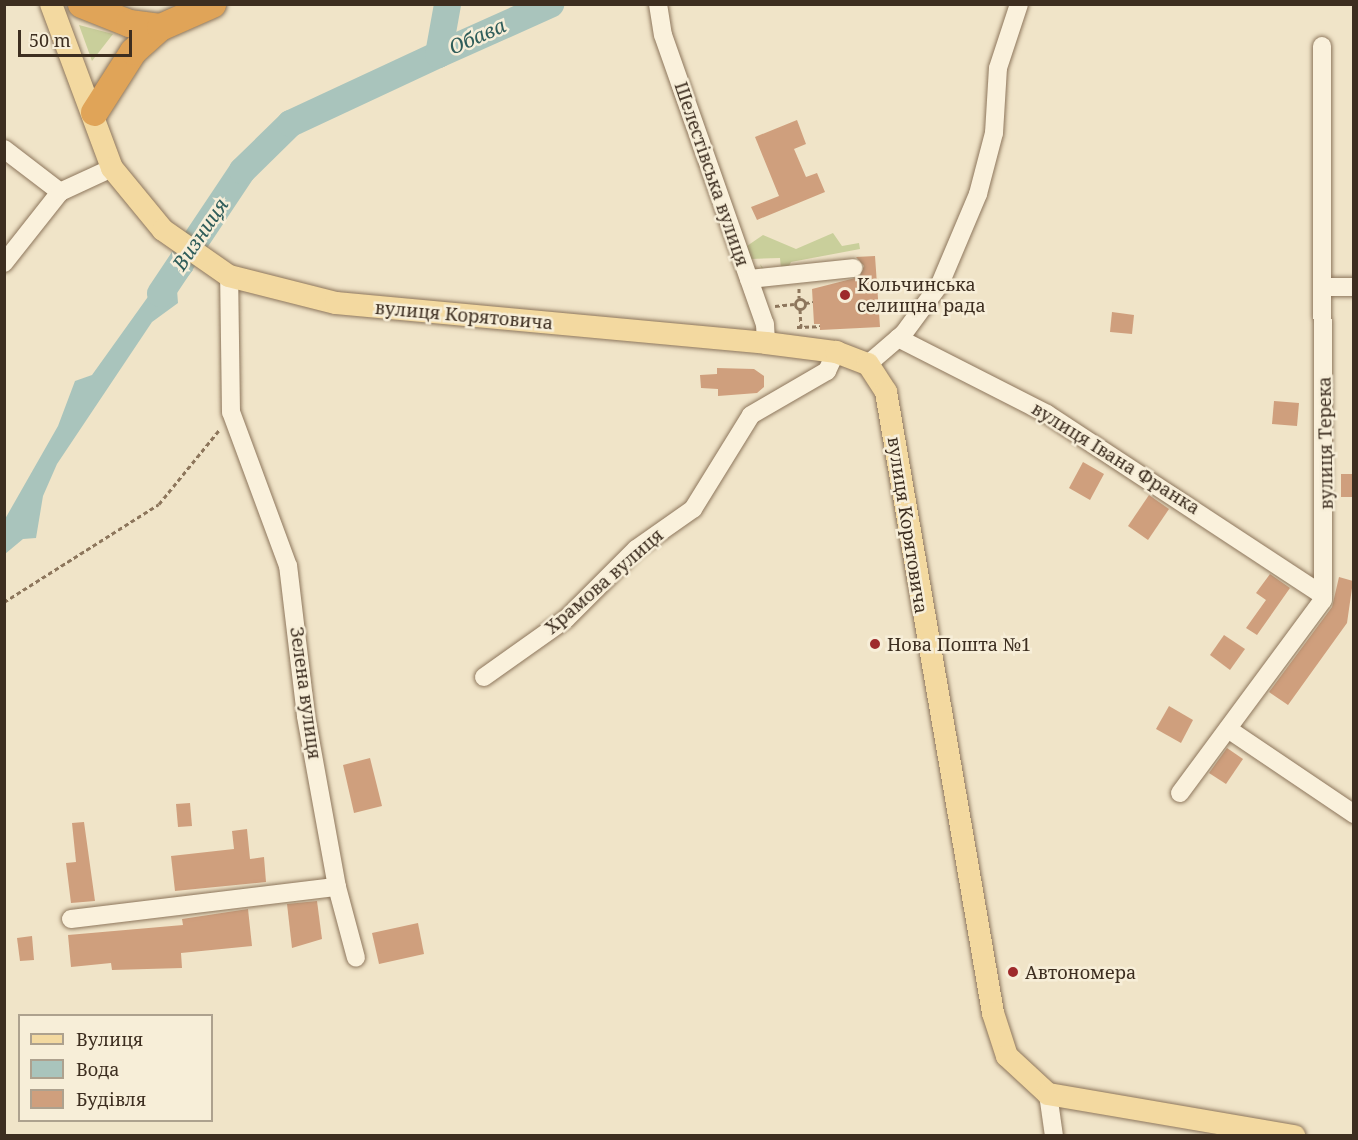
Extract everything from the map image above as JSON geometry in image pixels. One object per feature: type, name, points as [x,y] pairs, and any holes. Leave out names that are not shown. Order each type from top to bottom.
[{"type":"highway","points":[[81,4],[129,23],[160,27]]},
{"type":"highway","points":[[94,112],[133,51],[160,27],[212,4]]},
{"type":"main road","points":[[51,4],[94,112],[112,168]]},
{"type":"main road","name":"вулиця Корятовича","points":[[112,168],[163,230],[229,276],[336,303],[766,343],[836,352],[868,364],[886,392],[993,1013],[1007,1056],[1048,1094]]},
{"type":"main road","points":[[1048,1094],[1294,1136]]},
{"type":"street","name":"Шелестівська вулиця","points":[[658,4],[663,35],[758,278],[766,343]]},
{"type":"street","points":[[868,364],[898,338],[940,284],[978,194],[994,133],[998,68],[1019,4]]},
{"type":"street","name":"вулиця Терека","points":[[1322,46],[1323,595]]},
{"type":"street","points":[[4,149],[60,192]]},
{"type":"street","points":[[4,263],[60,192],[112,168]]},
{"type":"street","points":[[758,278],[853,268]]},
{"type":"street","name":"Зелена вулиця","points":[[229,276],[231,412],[288,566],[306,716],[337,887],[356,958]]},
{"type":"street","points":[[1323,286],[1353,287]]},
{"type":"street","name":"вулиця Івана Франка","points":[[898,338],[1047,414],[1323,595]]},
{"type":"street","name":"Храмова вулиця","points":[[484,677],[566,619],[636,549],[698,504],[752,415],[827,371],[836,352]]},
{"type":"street","points":[[1180,793],[1323,595]]},
{"type":"street","points":[[1228,729],[1353,814]]},
{"type":"street","points":[[71,919],[337,887]]},
{"type":"street","points":[[1048,1094],[1054,1136]]},
{"type":"path","points":[[758,278],[778,314]]},
{"type":"path","points":[[775,306],[794,304],[800,298],[805,303]]},
{"type":"path","points":[[801,327],[800,309],[805,303],[813,302]]},
{"type":"path","points":[[794,304],[800,309]]},
{"type":"path","points":[[791,327],[820,326]]},
{"type":"path","points":[[4,602],[159,504],[201,459],[231,412]]},
{"type":"green space","points":[[79,25],[113,34],[92,61]]},
{"type":"green space","points":[[833,233],[842,246],[859,243],[860,249],[791,262],[788,268],[764,275],[760,264],[767,273],[781,269],[780,258],[751,259],[747,246],[763,235],[796,249]]},
{"type":"water","points":[[175,259],[193,270],[177,290],[178,303],[152,322],[57,464],[43,496],[36,538],[23,539],[5,554],[5,519],[58,426],[75,381],[92,375]]},
{"type":"building","points":[[797,120],[806,144],[794,149],[806,177],[817,173],[825,192],[757,220],[751,207],[779,196],[755,137]]},
{"type":"building","name":"Кольчинська селищна рада","points":[[875,256],[880,327],[820,330],[820,324],[814,324],[812,289],[859,277],[864,266],[856,257]]},
{"type":"building","points":[[1112,312],[1134,315],[1132,334],[1110,332]]},
{"type":"building","points":[[717,368],[754,369],[764,376],[764,387],[757,393],[718,396],[718,389],[701,388],[700,375],[717,374]]},
{"type":"building","points":[[1274,401],[1299,403],[1297,426],[1272,424]]},
{"type":"building","points":[[1083,462],[1104,474],[1090,500],[1069,488]]},
{"type":"building","points":[[1341,474],[1353,474],[1353,497],[1341,497]]},
{"type":"building","points":[[1149,495],[1169,509],[1148,540],[1128,526]]},
{"type":"building","points":[[1270,574],[1290,588],[1257,635],[1246,628],[1266,600],[1256,593]]},
{"type":"building","points":[[1339,577],[1353,581],[1347,623],[1288,705],[1269,692],[1332,607]]},
{"type":"building","points":[[1224,635],[1245,649],[1230,670],[1210,655]]},
{"type":"building","points":[[1169,706],[1193,720],[1181,743],[1156,729]]},
{"type":"building","points":[[1227,748],[1243,759],[1226,784],[1209,773]]},
{"type":"building","points":[[370,758],[382,806],[354,813],[343,765]]},
{"type":"building","points":[[190,803],[192,826],[178,827],[176,804]]},
{"type":"building","points":[[84,822],[95,901],[71,903],[66,863],[76,862],[72,823]]},
{"type":"building","points":[[247,829],[250,859],[264,857],[266,882],[175,891],[171,856],[234,849],[232,831]]},
{"type":"building","points":[[317,901],[322,939],[292,948],[287,904]]},
{"type":"building","points":[[248,909],[252,946],[181,953],[182,968],[112,970],[111,963],[71,967],[68,935],[183,925],[182,919]]},
{"type":"building","points":[[418,923],[424,954],[379,964],[372,933]]},
{"type":"building","points":[[32,936],[34,960],[20,961],[17,938]]},
{"type":"waterway","name":"Визниця","points":[[160,293],[242,170],[290,123],[438,54],[447,4]]},
{"type":"waterway","name":"Обава","points":[[438,54],[550,4]]},
{"type":"place","name":"Кольчинська селищна рада","points":[[845,295]]},
{"type":"place","name":"Нова Пошта №1","points":[[875,644]]},
{"type":"place","name":"Автономера","points":[[1013,972]]}]
